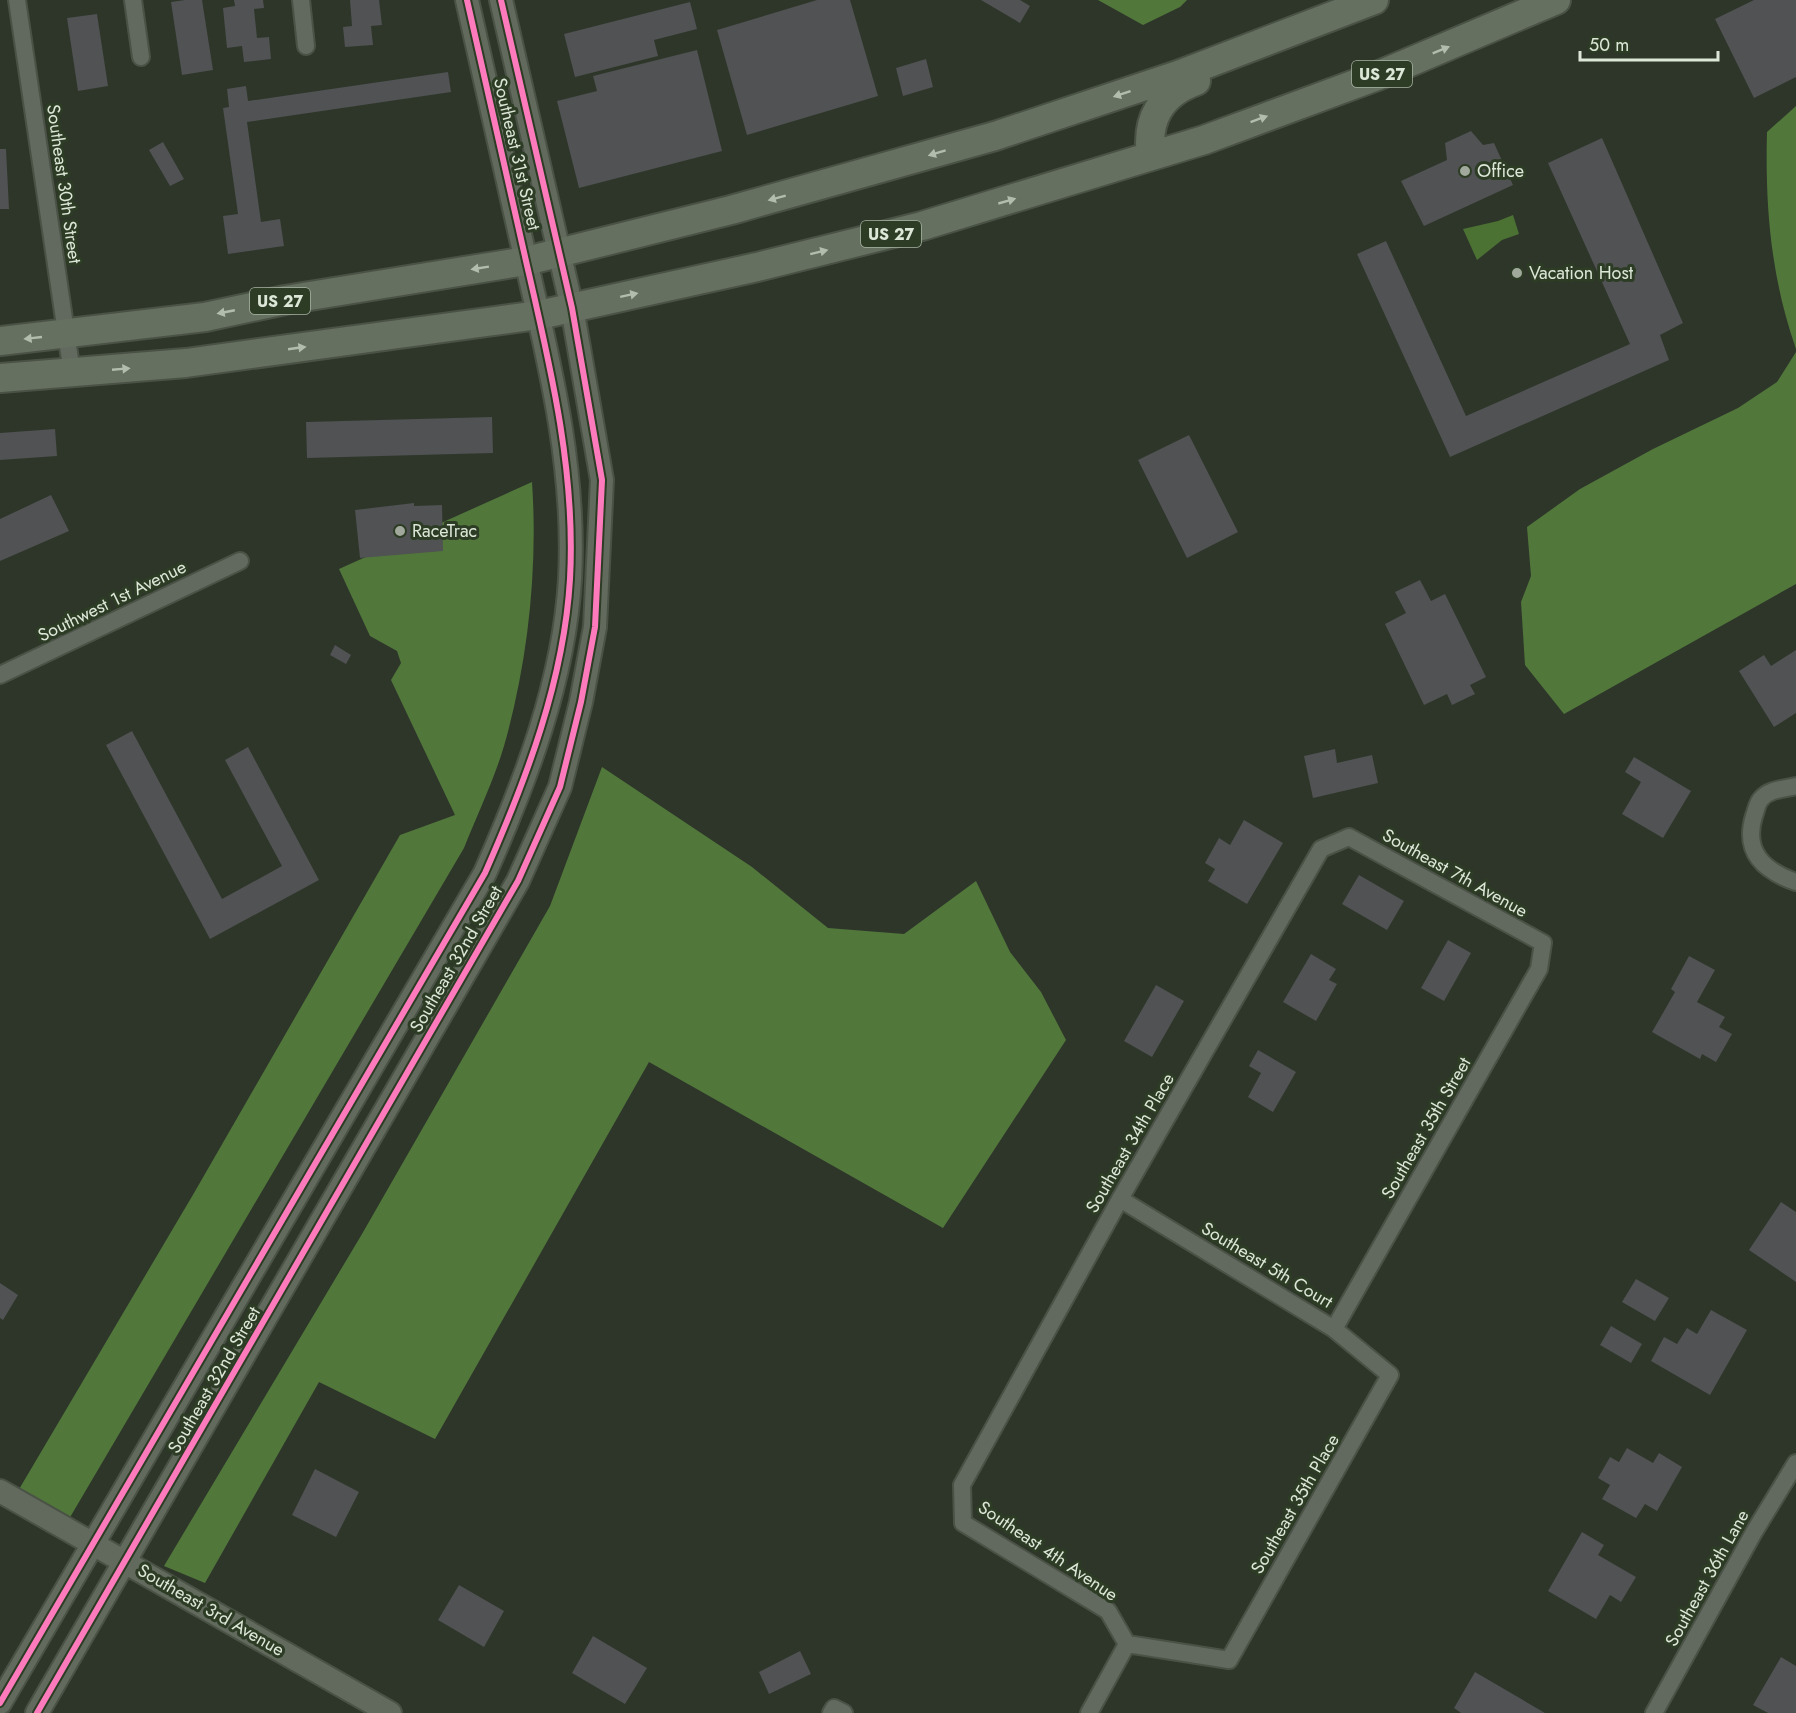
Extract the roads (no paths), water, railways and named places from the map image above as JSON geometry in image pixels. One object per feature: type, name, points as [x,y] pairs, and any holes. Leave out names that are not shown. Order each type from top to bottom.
[{"type":"highway","name":"US 27","points":[[0,341],[205,317],[285,300],[526,261],[773,199],[995,136],[1178,75],[1374,0]]},
{"type":"highway","name":"US 27","points":[[0,378],[186,363],[538,315],[757,267],[922,226],[1204,140],[1377,76],[1556,0]]},
{"type":"highway","points":[[1150,156],[1148,138],[1152,118],[1164,101],[1191,83],[1252,61],[1298,29]]},
{"type":"main road","name":"Southeast 31st Street","points":[[467,0],[538,315]]},
{"type":"main road","name":"Southeast 31st Street","points":[[501,0],[572,308]]},
{"type":"main road","name":"Southeast 32nd Street","points":[[37,1713],[518,881],[560,787],[581,702],[595,627],[602,480],[572,308]]},
{"type":"main road","name":"Southeast 32nd Street","points":[[0,1703],[447,940],[485,873],[521,792],[559,662],[570,578],[567,472],[557,400],[538,315]]},
{"type":"main road","name":"Southeast 3rd Avenue","points":[[0,1491],[390,1713]]},
{"type":"street","name":"Southeast 30th Street","points":[[17,0],[72,373]]},
{"type":"street","points":[[133,0],[141,57]]},
{"type":"street","points":[[301,0],[306,46]]},
{"type":"street","name":"Southwest 1st Avenue","points":[[0,675],[240,561]]},
{"type":"street","points":[[1796,786],[1771,792],[1760,800],[1751,827],[1754,854],[1764,866],[1796,882]]},
{"type":"street","name":"Southeast 7th Avenue","points":[[1349,837],[1543,943]]},
{"type":"street","name":"Southeast 34th Place","points":[[962,1485],[1119,1199],[1321,849],[1349,837]]},
{"type":"street","name":"Southeast 35th Street","points":[[1334,1329],[1539,969],[1543,943]]},
{"type":"street","name":"Southeast 5th Court","points":[[1119,1199],[1334,1329],[1387,1373]]},
{"type":"street","name":"Southeast 35th Place","points":[[1127,1644],[1229,1660],[1390,1376],[1387,1373]]},
{"type":"street","name":"Southeast 36th Lane","points":[[1654,1713],[1754,1532],[1796,1463]]},
{"type":"street","name":"Southeast 4th Avenue","points":[[962,1485],[963,1523],[1108,1611],[1127,1644]]},
{"type":"street","points":[[1089,1713],[1127,1644]]},
{"type":"place","name":"Office","points":[[1465,171]]},
{"type":"place","name":"Vacation Host","points":[[1517,273]]},
{"type":"place","name":"RaceTrac","points":[[400,531]]}]
